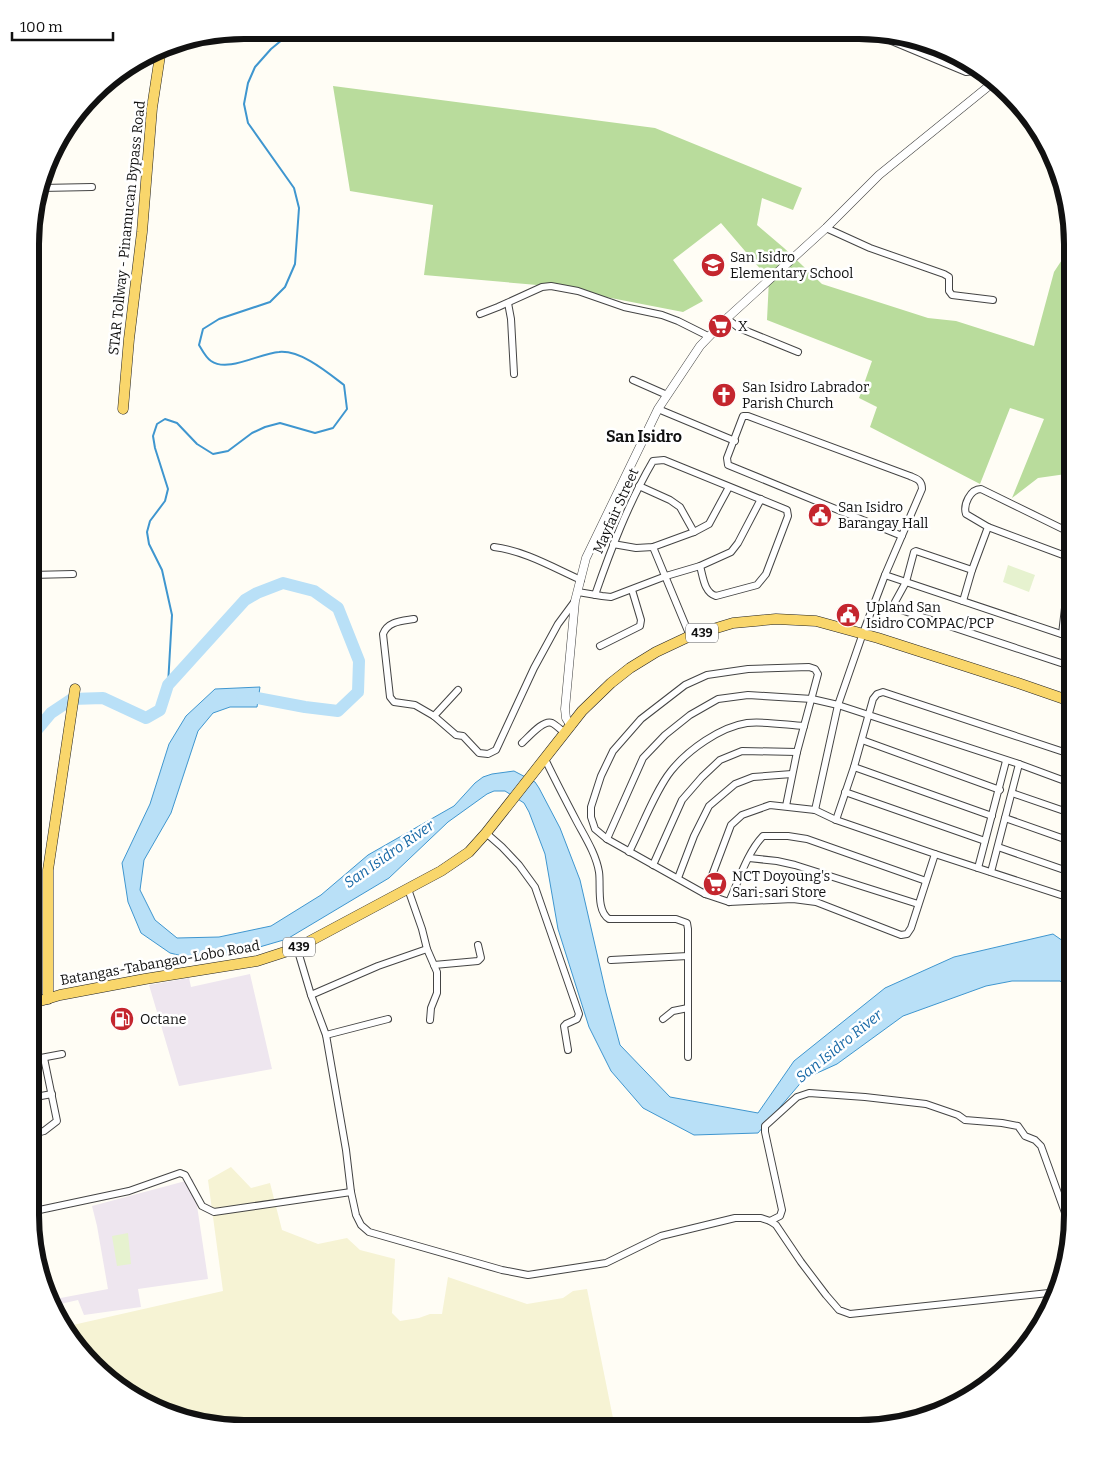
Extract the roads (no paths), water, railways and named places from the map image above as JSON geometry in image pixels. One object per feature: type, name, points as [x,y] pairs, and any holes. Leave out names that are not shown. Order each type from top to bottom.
[{"type":"main road","name":"STAR Tollway - Pinamucan Bypass Road","points":[[123,409],[129,338],[142,232],[152,108],[160,57]]},
{"type":"main road","name":"Batangas-Tabangao-Lobo Road","points":[[48,999],[145,979],[257,961],[297,948],[408,889],[469,852],[596,697],[630,668],[656,652],[690,636],[733,623],[776,619],[816,621],[862,633],[1018,682],[1064,699]]},
{"type":"main road","points":[[48,999],[48,870],[75,689]]},
{"type":"main road","name":"439","points":[[39,1002],[48,999]]},
{"type":"street","points":[[897,43],[966,72],[971,71]]},
{"type":"street","points":[[942,61],[944,57]]},
{"type":"street","points":[[568,730],[566,709],[575,602],[586,558],[658,409],[700,346],[726,318],[826,228],[879,175],[989,86]]},
{"type":"street","points":[[47,188],[92,187]]},
{"type":"street","points":[[826,228],[870,248],[944,274],[949,278],[949,291],[952,294],[993,300]]},
{"type":"street","points":[[480,314],[542,286],[551,286],[578,291],[624,307],[662,315],[708,336]]},
{"type":"street","points":[[508,303],[511,319],[514,374]]},
{"type":"street","points":[[726,318],[739,328],[798,352]]},
{"type":"street","points":[[634,380],[667,396]]},
{"type":"street","points":[[658,409],[734,441]]},
{"type":"street","points":[[815,810],[838,704],[862,633],[922,489],[919,480],[748,416],[743,416],[727,458],[728,465],[902,536]]},
{"type":"street","name":"Mayfair Street","points":[[595,595],[613,544],[638,486],[652,461],[664,460],[787,510],[788,516],[766,574],[757,586],[716,596],[711,595],[707,590],[700,566]]},
{"type":"street","points":[[638,486],[670,500],[680,507],[694,532]]},
{"type":"street","points":[[613,544],[636,548],[653,547],[694,532],[710,524],[729,487]]},
{"type":"street","points":[[1064,530],[981,490],[976,489],[973,491],[965,505],[964,510],[966,514],[988,527],[1064,555]]},
{"type":"street","points":[[578,592],[611,597],[666,576],[700,566],[731,552],[738,543],[761,499]]},
{"type":"street","points":[[963,601],[988,527]]},
{"type":"street","points":[[494,547],[510,549],[524,554],[580,580]]},
{"type":"street","points":[[653,547],[690,636]]},
{"type":"street","points":[[972,570],[916,551],[914,552],[906,582],[895,602],[895,606],[898,609],[1064,665]]},
{"type":"street","points":[[39,575],[73,574]]},
{"type":"street","points":[[885,575],[1062,634],[1064,617]]},
{"type":"street","points":[[600,646],[640,626],[641,620],[632,590]]},
{"type":"street","points":[[414,619],[392,623],[385,628],[383,634],[390,698],[394,702],[414,705],[434,716],[456,734],[462,736],[480,752],[488,754],[495,752],[534,668],[558,624],[575,602]]},
{"type":"street","points":[[786,806],[797,752],[818,674],[815,669],[809,666],[748,668],[707,675],[685,685],[641,718],[613,751],[601,776],[591,807],[591,817],[595,829],[607,839],[705,894],[729,902],[794,900],[816,902],[901,935],[907,934],[911,928],[935,854]]},
{"type":"street","points":[[434,716],[458,690]]},
{"type":"street","points":[[836,820],[854,767],[873,699],[877,694],[883,692],[1064,752]]},
{"type":"street","points":[[607,839],[643,758],[690,715],[718,699],[748,695],[812,699],[838,704],[1064,781]]},
{"type":"street","points":[[522,743],[548,722],[568,730]]},
{"type":"street","points":[[629,852],[654,801],[671,772],[708,739],[725,728],[748,723],[804,726]]},
{"type":"street","points":[[862,740],[1000,790]]},
{"type":"street","points":[[653,865],[682,800],[720,760],[742,751],[797,752]]},
{"type":"street","points":[[545,760],[592,851],[598,870],[601,901],[605,916],[609,919],[676,920],[684,922],[688,928],[688,1057]]},
{"type":"street","points":[[978,868],[1000,790],[1006,761]]},
{"type":"street","points":[[991,872],[1019,764]]},
{"type":"street","points":[[854,767],[992,816]]},
{"type":"street","points":[[678,878],[694,836],[710,806],[735,784],[753,777],[792,774]]},
{"type":"street","points":[[845,792],[985,841]]},
{"type":"street","points":[[1012,793],[1064,811]]},
{"type":"street","points":[[705,894],[731,825],[742,815],[770,805],[815,810],[836,820],[1064,896]]},
{"type":"street","points":[[1005,818],[1064,839]]},
{"type":"street","points":[[486,833],[502,847],[535,887],[579,1014],[577,1019],[564,1026],[568,1050]]},
{"type":"street","points":[[729,902],[749,858],[758,841],[763,836],[788,836],[807,839],[926,881]]},
{"type":"street","points":[[998,847],[1064,870]]},
{"type":"street","points":[[749,858],[795,865],[918,904]]},
{"type":"street","points":[[408,889],[427,949],[437,972],[437,993],[430,1008],[430,1020]]},
{"type":"street","points":[[434,965],[478,960],[481,958],[478,945]]},
{"type":"street","points":[[297,948],[311,995],[326,1035],[346,1150],[351,1192],[358,1220],[369,1232],[502,1270],[528,1275],[606,1263],[660,1236],[735,1218],[761,1218],[770,1221],[780,1231],[800,1262],[839,1310],[850,1314],[1049,1293]]},
{"type":"street","points":[[311,995],[378,966],[427,949]]},
{"type":"street","points":[[611,960],[688,956]]},
{"type":"street","points":[[663,1019],[676,1009],[688,1008]]},
{"type":"street","points":[[326,1035],[388,1019]]},
{"type":"street","points":[[39,1059],[62,1054]]},
{"type":"street","points":[[39,1132],[57,1121],[44,1058]]},
{"type":"street","points":[[770,1221],[780,1216],[782,1210],[765,1126],[800,1095],[809,1093],[926,1104],[958,1115],[965,1120],[1018,1126],[1025,1136],[1035,1140],[1041,1146],[1064,1210]]},
{"type":"street","points":[[39,1096],[52,1094]]},
{"type":"street","points":[[39,1210],[129,1191],[180,1174],[185,1175],[202,1206],[214,1212],[351,1192]]},
{"type":"water","points":[[260,687],[257,707],[230,707],[213,713],[198,731],[171,813],[144,860],[140,890],[155,920],[177,938],[219,937],[271,926],[321,895],[368,855],[454,806],[483,777],[514,771],[535,782],[560,828],[580,880],[620,1045],[670,1097],[758,1113],[794,1061],[885,988],[954,957],[1053,934],[1064,942],[1064,984],[1060,981],[1012,981],[986,986],[903,1016],[837,1064],[804,1079],[758,1133],[694,1135],[643,1108],[611,1071],[589,1027],[558,929],[545,854],[524,803],[505,791],[494,791],[487,794],[448,822],[389,878],[287,939],[239,953],[199,960],[170,953],[141,933],[128,902],[122,863],[150,804],[169,744],[186,716],[215,689]]},
{"type":"waterway","points":[[168,685],[172,615],[162,570],[149,544],[147,532],[150,521],[165,501],[168,489],[155,448],[153,436],[157,424],[165,419],[177,423],[197,444],[213,454],[228,451],[252,433],[280,423],[315,433],[333,428],[347,409],[344,385],[322,368],[296,354],[287,352],[271,353],[226,365],[211,361],[199,345],[203,329],[219,319],[270,302],[285,287],[295,264],[299,208],[294,188],[248,123],[244,104],[248,83],[255,67],[283,39]]},
{"type":"waterway","name":"San Isidro River","points":[[39,727],[51,713],[72,699],[103,698],[146,718],[160,710],[168,685],[245,600],[257,593],[283,583],[314,591],[338,608],[359,661],[358,692],[338,711],[242,695]]},
{"type":"place","name":"San Isidro Elementary School","points":[[713,265]]},
{"type":"place","name":"X","points":[[720,326]]},
{"type":"place","name":"San Isidro Labrador Parish Church","points":[[724,395]]},
{"type":"place","name":"San Isidro Barangay Hall","points":[[820,515]]},
{"type":"place","name":"Upland San Isidro COMPAC/PCP","points":[[848,615]]},
{"type":"place","name":"NCT Doyoung's Sari-sari Store","points":[[715,884]]},
{"type":"place","name":"Octane","points":[[122,1019]]},
{"type":"district","name":"San Isidro","points":[[644,436]]}]
